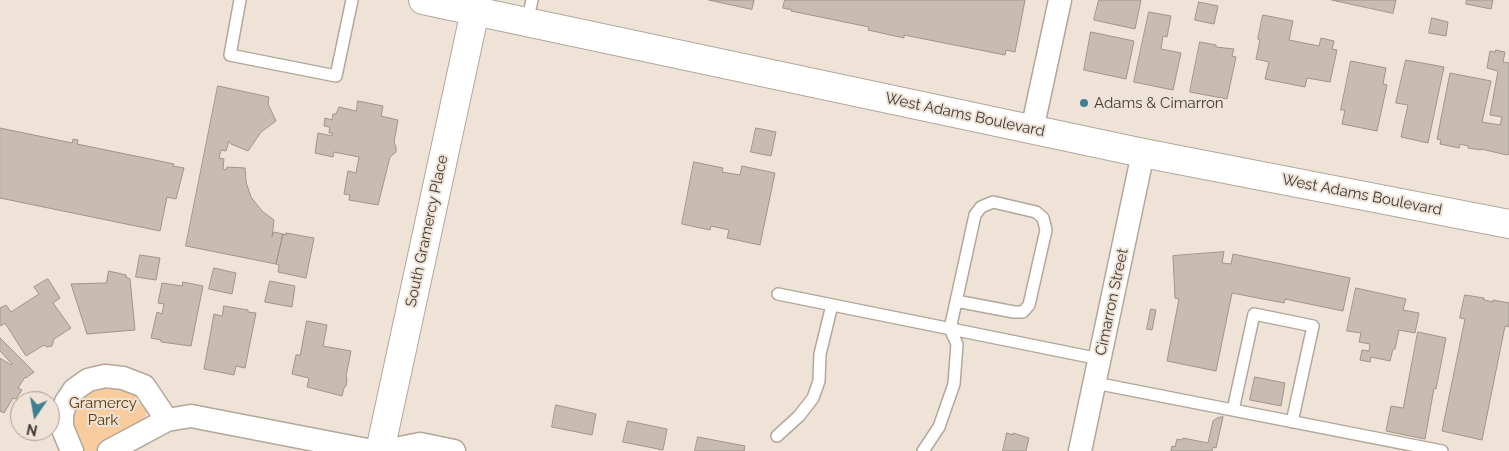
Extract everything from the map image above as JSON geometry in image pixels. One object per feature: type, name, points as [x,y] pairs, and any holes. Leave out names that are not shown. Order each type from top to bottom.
[{"type":"main road","name":"West Adams Boulevard","points":[[435,1],[475,11],[529,11],[1032,130],[1509,224]]},
{"type":"main road","name":"South Gramercy Place","points":[[380,451],[475,11]]},
{"type":"street","points":[[1032,130],[1060,0]]},
{"type":"street","name":"Cimarron Street","points":[[1080,451],[1144,153]]},
{"type":"street","points":[[72,451],[62,428],[62,414],[66,402],[74,390],[88,380],[105,376],[123,378],[144,386],[167,420]]},
{"type":"street","points":[[109,451],[167,420],[191,416],[372,451]]},
{"type":"street","points":[[386,451],[420,444],[454,451]]},
{"type":"lane","points":[[240,0],[230,55],[336,76],[352,0]]},
{"type":"lane","points":[[923,451],[939,428],[954,384],[957,344],[950,329],[956,301],[975,216],[981,206],[993,202],[1036,212],[1044,218],[1046,230],[1029,305],[1023,312],[956,301]]},
{"type":"lane","points":[[778,294],[1100,359]]},
{"type":"lane","points":[[777,436],[799,416],[814,398],[819,380],[820,354],[832,305]]},
{"type":"lane","points":[[1233,410],[1254,314],[1274,318],[1313,326],[1292,422]]},
{"type":"lane","points":[[1095,383],[1442,451]]},
{"type":"green space","name":"Gramercy Park","points":[[108,382],[137,395],[136,404],[143,404],[148,407],[145,418],[115,436],[97,451],[79,451],[71,440],[73,405],[82,392]]},
{"type":"building","points":[[709,0],[754,0],[752,9]]},
{"type":"building","points":[[785,0],[1025,0],[1015,52],[1006,50],[1005,55],[904,35],[904,38],[868,30],[869,27],[791,11],[783,8]]},
{"type":"building","points":[[1099,0],[1141,0],[1135,29],[1094,20]]},
{"type":"building","points":[[1332,0],[1396,0],[1393,13]]},
{"type":"building","points":[[1467,0],[1493,0],[1491,9],[1466,4]]},
{"type":"building","points":[[1199,2],[1218,6],[1214,24],[1195,20]]},
{"type":"building","points":[[1149,12],[1171,16],[1167,37],[1163,36],[1161,49],[1181,53],[1173,90],[1134,82]]},
{"type":"building","points":[[1263,15],[1293,21],[1289,40],[1319,46],[1321,38],[1334,41],[1332,49],[1337,50],[1330,82],[1307,78],[1305,87],[1265,79],[1269,62],[1256,59]]},
{"type":"building","points":[[1432,18],[1448,22],[1446,36],[1429,33]]},
{"type":"building","points":[[1091,32],[1134,41],[1126,79],[1084,70]]},
{"type":"building","points":[[1200,42],[1216,45],[1216,47],[1234,49],[1232,56],[1236,57],[1227,99],[1190,92]]},
{"type":"building","points":[[1496,50],[1505,52],[1503,62],[1509,63],[1509,154],[1468,148],[1468,146],[1460,144],[1459,148],[1440,144],[1441,140],[1437,139],[1450,73],[1491,81],[1482,122],[1500,125],[1502,117],[1490,115],[1498,71],[1487,68],[1490,51],[1495,52]]},
{"type":"building","points":[[1406,60],[1444,67],[1428,143],[1401,137],[1408,105],[1396,103]]},
{"type":"building","points":[[1351,61],[1386,68],[1383,84],[1387,85],[1377,131],[1342,124],[1345,110],[1341,110]]},
{"type":"building","points":[[218,86],[269,97],[268,104],[276,121],[261,132],[248,151],[231,144],[229,141],[226,151],[221,150],[219,158],[224,159],[223,169],[226,170],[227,167],[245,168],[246,182],[251,197],[262,211],[274,220],[272,237],[274,232],[283,234],[276,264],[186,246]]},
{"type":"building","points":[[358,101],[383,106],[381,116],[398,120],[394,142],[396,152],[390,157],[378,205],[349,200],[350,195],[344,194],[348,171],[356,173],[359,157],[334,152],[333,157],[315,153],[318,133],[332,136],[332,133],[329,133],[330,127],[324,126],[325,118],[332,120],[333,114],[336,114],[339,107],[356,111]]},
{"type":"building","points":[[0,128],[72,143],[73,139],[78,140],[77,144],[174,164],[173,166],[184,168],[176,199],[167,197],[160,231],[0,198]]},
{"type":"building","points":[[756,128],[776,132],[771,156],[751,152]]},
{"type":"building","points":[[694,162],[723,168],[722,172],[740,175],[742,166],[775,173],[760,245],[727,238],[729,230],[711,226],[710,230],[682,224]]},
{"type":"building","points":[[286,233],[314,238],[306,278],[278,272],[279,265],[276,264],[283,234],[286,235]]},
{"type":"building","points":[[1224,252],[1222,263],[1231,264],[1233,254],[1350,278],[1343,311],[1285,299],[1284,303],[1232,293],[1216,371],[1167,361],[1179,299],[1175,298],[1173,256]]},
{"type":"building","points":[[140,255],[160,258],[156,280],[136,277]]},
{"type":"building","points":[[214,268],[236,273],[232,294],[209,289]]},
{"type":"building","points":[[109,271],[126,275],[130,279],[135,330],[87,334],[71,284],[106,283]]},
{"type":"building","points":[[48,279],[60,298],[53,303],[71,328],[54,339],[52,346],[47,347],[44,345],[26,356],[5,323],[0,325],[0,308],[6,305],[11,312],[39,294],[34,287]]},
{"type":"building","points":[[270,281],[295,286],[292,307],[265,302]]},
{"type":"building","points":[[183,282],[203,286],[191,346],[161,342],[161,340],[151,338],[157,312],[162,314],[164,304],[158,303],[162,283],[182,286]]},
{"type":"building","points":[[1356,288],[1406,299],[1403,310],[1419,313],[1415,333],[1399,330],[1390,361],[1371,357],[1370,362],[1360,360],[1362,350],[1369,351],[1370,344],[1359,342],[1361,333],[1347,331]]},
{"type":"building","points":[[1465,295],[1484,298],[1484,300],[1493,302],[1493,300],[1509,303],[1509,327],[1505,326],[1482,440],[1442,431],[1465,319],[1460,318]]},
{"type":"building","points":[[224,306],[256,313],[245,368],[236,366],[234,375],[204,369],[214,314],[222,316]]},
{"type":"building","points":[[1151,309],[1156,310],[1152,330],[1147,329]]},
{"type":"building","points":[[307,321],[327,325],[323,346],[351,351],[346,386],[342,396],[307,387],[309,378],[292,374],[296,355],[300,355]]},
{"type":"building","points":[[1418,332],[1446,338],[1436,389],[1434,388],[1425,439],[1386,431],[1391,406],[1403,408]]},
{"type":"building","points":[[0,338],[34,372],[25,377],[18,388],[21,391],[10,391],[10,403],[4,413],[0,411],[0,358],[12,364],[0,351]]},
{"type":"building","points":[[1255,377],[1285,383],[1281,406],[1250,400]]},
{"type":"building","points":[[556,405],[596,414],[592,435],[552,427]]},
{"type":"building","points":[[1223,417],[1216,448],[1213,447],[1212,451],[1171,451],[1172,446],[1175,447],[1177,439],[1182,440],[1183,438],[1208,443],[1213,421]]},
{"type":"building","points":[[628,421],[667,429],[663,450],[623,442]]},
{"type":"building","points":[[1007,433],[1029,438],[1026,451],[1003,451]]},
{"type":"building","points":[[698,437],[745,446],[744,451],[695,451]]},
{"type":"place","name":"Adams & Cimarron","points":[[1084,103]]}]
